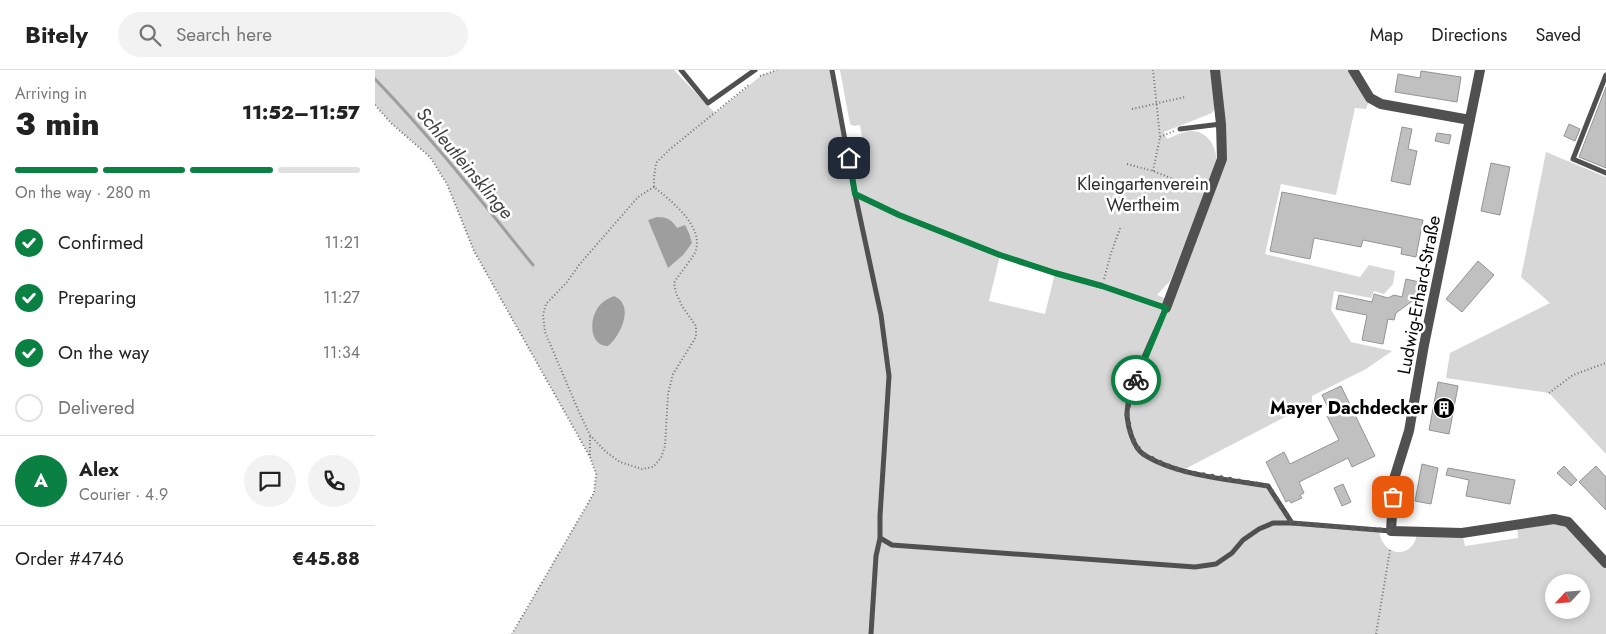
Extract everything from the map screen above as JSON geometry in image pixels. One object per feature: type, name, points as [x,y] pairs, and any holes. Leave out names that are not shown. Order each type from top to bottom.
[{"type":"street","points":[[1166,308],[1222,159],[1221,124],[1215,70]]},
{"type":"street","points":[[1353,70],[1370,98],[1381,104],[1470,120]]},
{"type":"street","name":"Ludwig-Erhard-Straße","points":[[1391,531],[1394,479],[1409,431],[1424,345],[1480,70]]},
{"type":"street","points":[[1391,531],[1462,533],[1561,519],[1568,522],[1606,562]]},
{"type":"lane","points":[[681,70],[709,103],[755,70]]},
{"type":"lane","points":[[832,70],[855,194],[881,316],[889,376],[880,538],[875,556],[871,634]]},
{"type":"lane","points":[[1606,75],[1573,159],[1606,173]]},
{"type":"lane","points":[[1180,129],[1221,124]]},
{"type":"lane","points":[[855,194],[899,215],[1000,255],[1166,308],[1131,391],[1127,415],[1131,436],[1141,453],[1182,471],[1268,486],[1292,523]]},
{"type":"lane","points":[[880,538],[892,545],[1195,567],[1215,564],[1231,553],[1243,540],[1259,529],[1273,523],[1391,531]]},
{"type":"path","points":[[654,187],[656,163],[669,150],[762,75],[777,70]]},
{"type":"path","points":[[1153,70],[1160,137],[1153,171]]},
{"type":"path","points":[[1132,109],[1185,97]]},
{"type":"path","points":[[375,105],[392,124],[430,157],[447,184],[474,251],[590,457],[596,474],[594,493],[512,634]]},
{"type":"path","points":[[1160,137],[1180,129]]},
{"type":"path","points":[[1127,164],[1153,171],[1178,181]]},
{"type":"path","points":[[654,187],[672,202],[693,228],[697,241],[696,251],[674,283],[682,306],[696,326],[696,337],[673,374],[668,394],[665,446],[661,458],[653,467],[642,469],[620,462],[605,451],[591,435],[579,412],[545,332],[543,315],[545,304],[567,282],[579,265],[638,197],[654,187]]},
{"type":"path","points":[[1102,286],[1121,226]]},
{"type":"path","points":[[1549,393],[1573,374],[1606,363]]},
{"type":"path","points":[[590,457],[591,435]]},
{"type":"path","points":[[1376,634],[1390,550]]},
{"type":"green space","name":"Kleingartenverein Wertheim","points":[[375,70],[674,70],[715,113],[762,75],[777,70],[832,70],[846,140],[862,137],[860,125],[854,126],[850,124],[840,70],[1210,70],[1215,108],[1212,113],[1164,132],[1167,139],[1190,131],[1202,133],[1210,141],[1217,157],[1217,163],[1170,281],[1157,295],[1169,300],[1222,159],[1215,70],[1353,70],[1370,98],[1366,109],[1355,108],[1336,195],[1281,184],[1265,254],[1360,277],[1369,265],[1395,271],[1393,284],[1384,294],[1374,291],[1371,298],[1334,291],[1331,310],[1351,342],[1392,351],[1366,369],[1312,396],[1312,403],[1183,470],[1268,486],[1292,523],[1379,529],[1385,545],[1390,550],[1396,552],[1403,552],[1409,549],[1417,535],[1462,533],[1465,546],[1518,538],[1517,524],[1561,519],[1606,563],[1606,634],[512,634],[594,493],[596,474],[590,457],[474,251],[447,184],[430,157],[392,124],[375,105]],"holes":[[[1000,255],[1055,273],[1045,314],[989,301]]]},
{"type":"green space","points":[[1546,152],[1606,177],[1606,454],[1549,393],[1446,378],[1450,353],[1550,303],[1521,277]]},
{"type":"shaded area","points":[[657,217],[669,220],[677,228],[685,225],[692,243],[683,255],[668,268],[648,220]]},
{"type":"shaded area","points":[[614,296],[624,306],[624,320],[613,341],[608,346],[602,345],[595,339],[593,333],[594,316],[601,304]]},
{"type":"building","points":[[1421,71],[1461,77],[1457,102],[1395,92],[1398,74],[1420,78]]},
{"type":"building","points":[[1606,87],[1606,168],[1579,157]]},
{"type":"building","points":[[1569,124],[1580,129],[1575,141],[1564,136]]},
{"type":"building","points":[[1402,127],[1412,129],[1408,149],[1417,151],[1410,185],[1391,181]]},
{"type":"building","points":[[1437,133],[1451,135],[1449,144],[1435,141]]},
{"type":"building","points":[[1491,163],[1510,167],[1500,215],[1481,211]]},
{"type":"building","points":[[1282,192],[1423,220],[1416,257],[1401,254],[1402,248],[1363,240],[1361,247],[1314,238],[1310,259],[1270,251]]},
{"type":"building","points":[[1478,261],[1494,275],[1462,312],[1446,299]]},
{"type":"building","points":[[1406,279],[1428,284],[1426,291],[1396,313],[1394,320],[1388,319],[1383,344],[1362,340],[1367,315],[1336,309],[1339,295],[1372,302],[1374,294],[1388,298],[1394,295],[1402,297]]},
{"type":"building","name":"Mayer Dachdecker","points":[[1438,382],[1458,386],[1449,434],[1429,430]]},
{"type":"building","points":[[1341,386],[1375,456],[1352,467],[1348,458],[1299,482],[1304,493],[1300,495],[1302,498],[1291,503],[1289,500],[1286,502],[1266,462],[1284,452],[1290,464],[1339,440],[1327,416],[1331,414],[1322,395]]},
{"type":"building","points":[[1422,464],[1438,468],[1431,504],[1415,501]]},
{"type":"building","points":[[1564,466],[1577,480],[1571,486],[1557,473]]},
{"type":"building","points":[[1596,466],[1606,477],[1606,510],[1579,482]]},
{"type":"building","points":[[1448,468],[1515,480],[1510,504],[1466,496],[1469,480],[1446,475]]},
{"type":"building","points":[[1343,484],[1351,502],[1342,506],[1334,488]]},
{"type":"waterway","name":"Schleutleinsklinge","points":[[375,79],[437,147],[533,265]]},
{"type":"way so far","points":[[1136,380],[1131,391],[1127,415],[1131,436],[1141,453],[1182,471],[1268,486],[1292,523],[1391,531],[1393,497]]},
{"type":"place","name":"Mayer Dachdecker","points":[[1444,408]]},
{"type":"route","points":[[849,158],[855,194],[899,215],[1000,255],[1166,308],[1136,380]]}]
